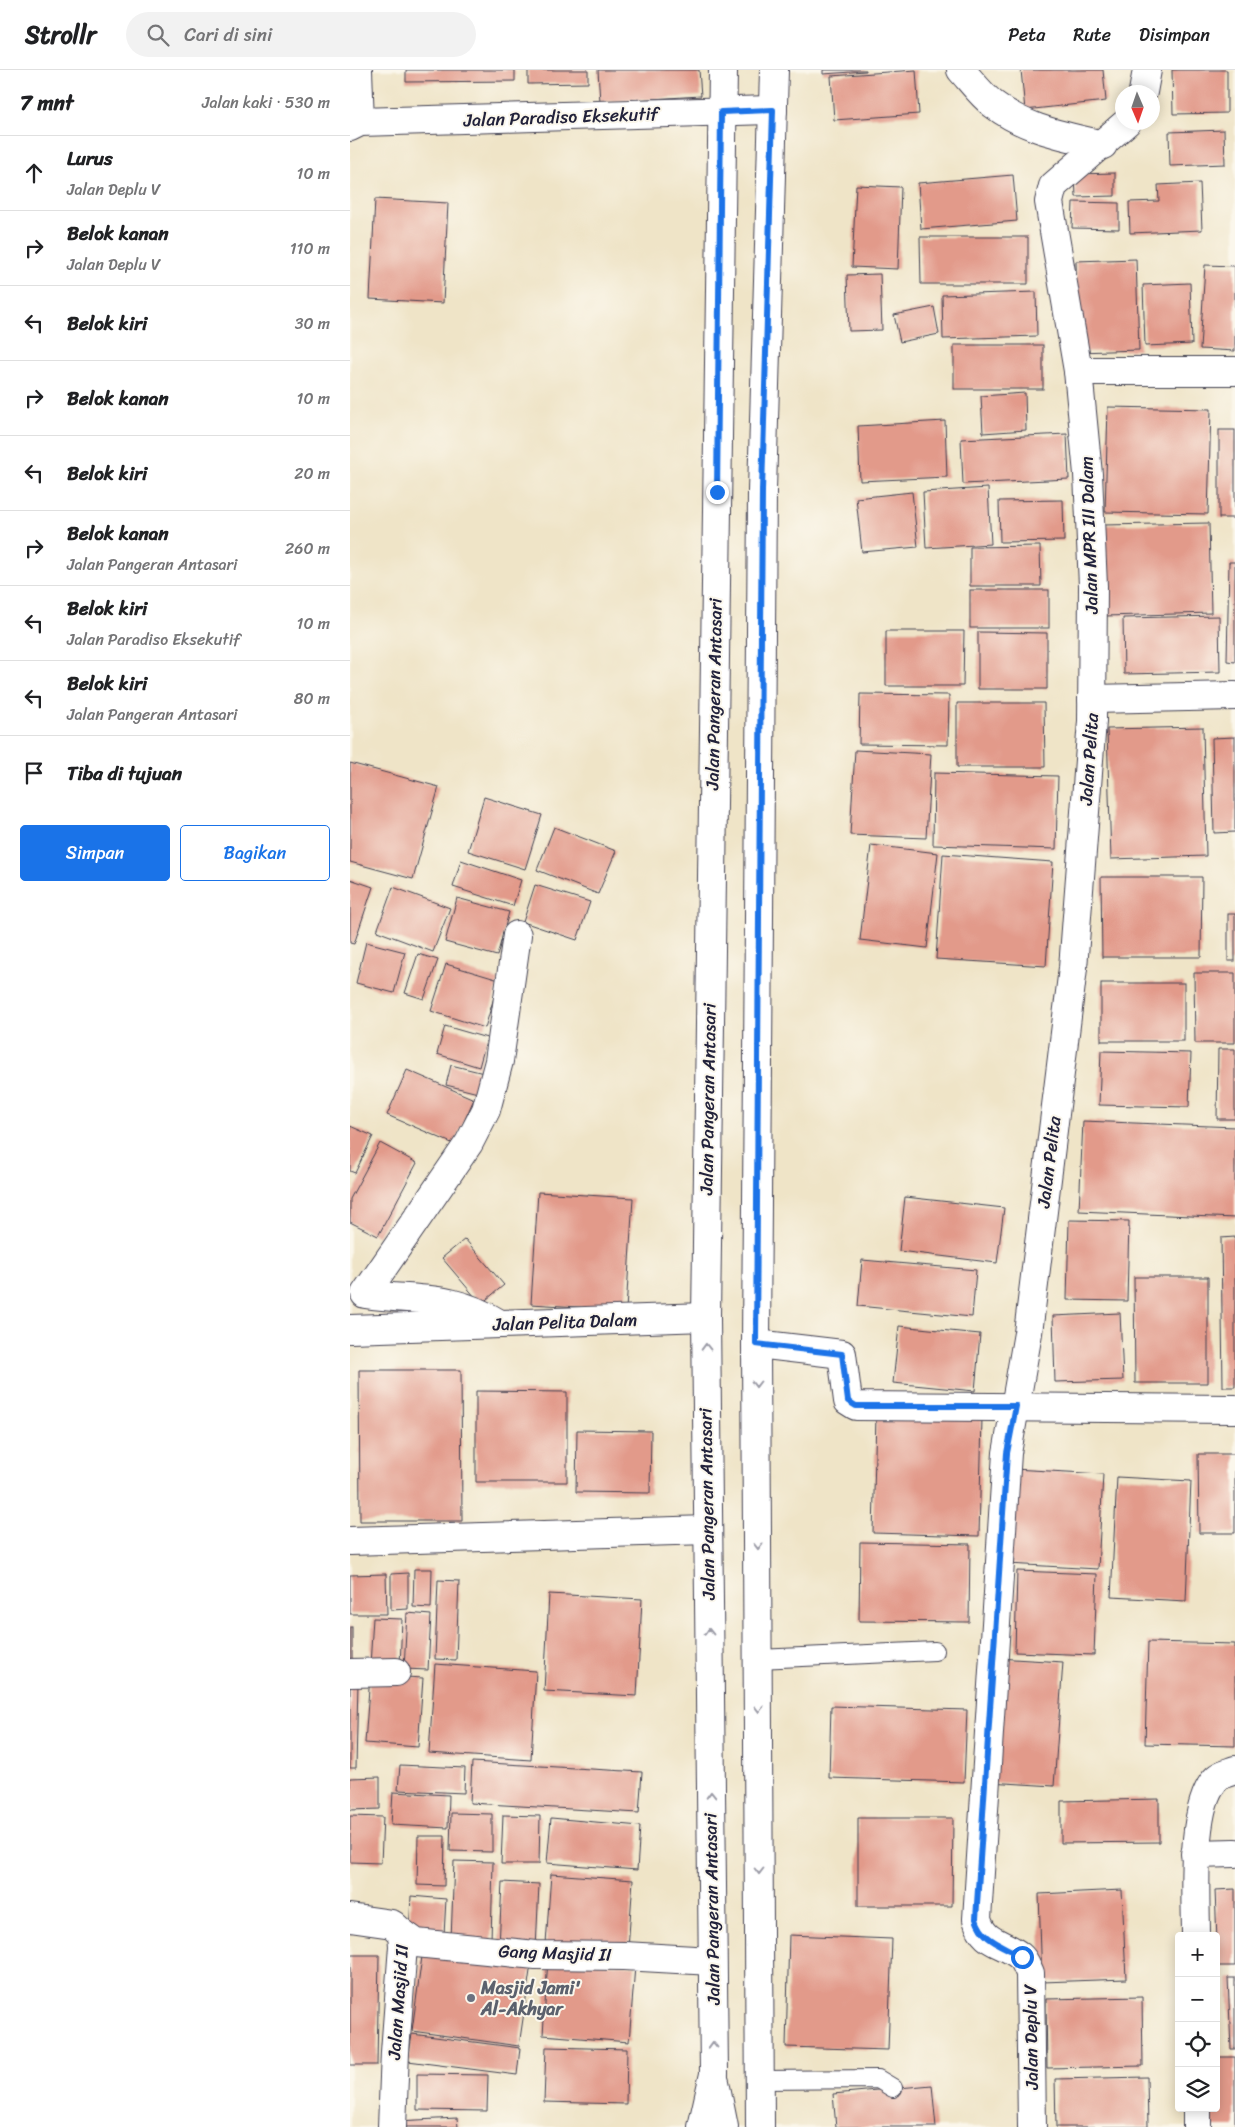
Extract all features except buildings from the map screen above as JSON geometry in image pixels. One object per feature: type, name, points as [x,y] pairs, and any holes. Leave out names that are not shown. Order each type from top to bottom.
[{"type":"street","points":[[355,125],[358,70]]},
{"type":"street","name":"Jalan Pangeran Antasari","points":[[702,2127],[714,2074],[706,1318],[723,70]]},
{"type":"street","points":[[760,2127],[756,1344],[762,491],[774,70]]},
{"type":"street","points":[[961,70],[991,102],[1014,118],[1036,129],[1103,145]]},
{"type":"street","points":[[1145,85],[1147,70]]},
{"type":"street","name":"Jalan Paradiso Eksekutif","points":[[355,125],[773,110]]},
{"type":"street","name":"Jalan MPR III Dalam","points":[[1092,699],[1092,527],[1078,371],[1050,202],[1053,186],[1119,130]]},
{"type":"street","points":[[1078,371],[1235,371]]},
{"type":"street","points":[[1092,699],[1235,696]]},
{"type":"street","name":"Jalan Pelita","points":[[1016,1406],[1028,1334],[1073,968],[1092,699]]},
{"type":"street","points":[[500,1324],[483,1314],[441,1299],[366,1294],[469,1143],[486,1110],[499,1061],[517,934]]},
{"type":"street","name":"Jalan Pelita Dalam","points":[[350,1329],[706,1318]]},
{"type":"street","points":[[756,1344],[842,1354],[848,1401],[856,1406],[1235,1409]]},
{"type":"street","name":"Jalan Deplu V","points":[[1016,1406],[1007,1453],[976,1919],[980,1930],[986,1938],[1022,1957],[1030,1973],[1032,2127]]},
{"type":"street","points":[[350,1541],[708,1530]]},
{"type":"street","points":[[350,1673],[396,1672]]},
{"type":"street","points":[[1196,1932],[1195,1854],[1207,1793],[1218,1777],[1235,1770]]},
{"type":"street","points":[[1195,1854],[1235,1853]]},
{"type":"street","name":"Jalan Masjid II","points":[[350,1918],[392,1924],[402,1933],[404,1946],[394,2052],[392,2127]]},
{"type":"street","name":"Gang Masjid II","points":[[402,1933],[416,1943],[536,1955],[624,1956],[712,1961]]},
{"type":"street","points":[[714,2074],[724,2127]]},
{"type":"street","points":[[1197,2112],[1197,2127]]},
{"type":"lane","points":[[758,1659],[935,1651]]},
{"type":"lane","points":[[760,2080],[878,2079],[893,2088]]},
{"type":"place","name":"Masjid Jami' Al-Akhyar","points":[[471,1998]]},
{"type":"route","points":[[717,492],[721,112],[773,110],[766,298],[762,491],[756,1344],[839,1352],[844,1357],[848,1401],[856,1406],[1016,1406],[1007,1453],[976,1919],[980,1930],[986,1938],[1022,1957]]}]
